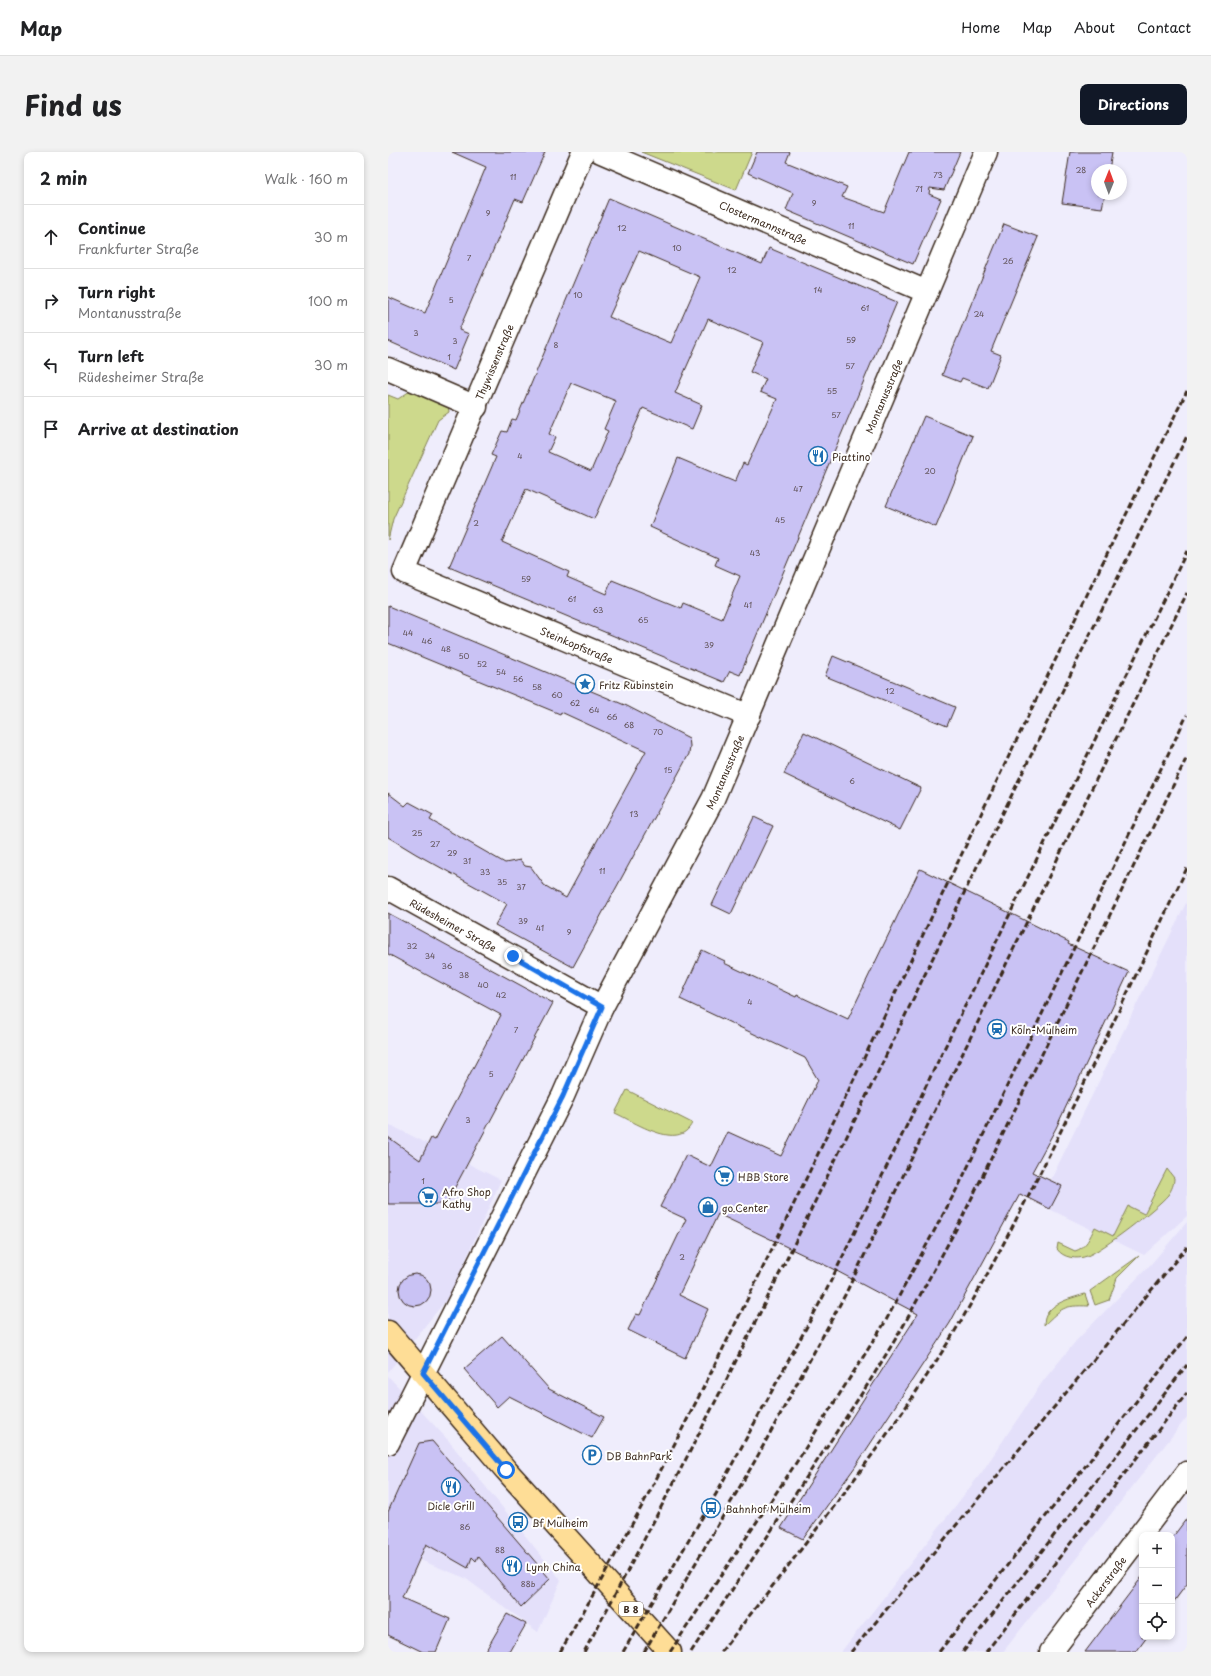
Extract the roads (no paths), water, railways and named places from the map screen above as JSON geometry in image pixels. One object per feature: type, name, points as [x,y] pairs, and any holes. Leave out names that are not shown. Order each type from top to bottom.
[{"type":"main road","name":"B 8","points":[[388,1332],[506,1470],[670,1652]]},
{"type":"street","name":"Thywissenstraße","points":[[404,572],[476,407],[583,152]]},
{"type":"street","name":"Clostermannstraße","points":[[601,152],[927,292]]},
{"type":"street","name":"Montanusstraße","points":[[388,1443],[563,1096],[602,1007],[713,799],[986,152]]},
{"type":"street","points":[[388,369],[476,407]]},
{"type":"street","name":"Steinkopfstraße","points":[[404,572],[749,716]]},
{"type":"street","name":"Rüdesheimer Straße","points":[[388,888],[602,1007]]},
{"type":"street","name":"Ackerstraße","points":[[1051,1652],[1187,1473]]},
{"type":"railway","points":[[560,1652],[639,1512],[713,1368],[1187,391]]},
{"type":"railway","points":[[584,1652],[677,1477],[766,1301],[1187,436]]},
{"type":"railway","points":[[623,1652],[716,1494],[824,1295],[1187,551]]},
{"type":"railway","points":[[644,1652],[756,1459],[845,1295],[1187,593]]},
{"type":"railway","points":[[670,1652],[794,1466],[884,1324],[960,1183],[1187,715]]},
{"type":"railway","points":[[691,1652],[868,1384],[901,1330],[961,1220],[1187,757]]},
{"type":"railway","points":[[721,1652],[807,1542],[863,1467],[917,1391],[968,1309],[1039,1175],[1187,868]]},
{"type":"railway","points":[[851,1652],[1187,1247]]},
{"type":"railway","points":[[939,1652],[1187,1337]]},
{"type":"railway","points":[[963,1652],[1187,1365]]},
{"type":"railway","points":[[986,1652],[1187,1393]]},
{"type":"place","name":"Piattino","points":[[818,456]]},
{"type":"place","name":"Fritz Rubinstein","points":[[585,684]]},
{"type":"place","name":"Köln-Mülheim","points":[[997,1029]]},
{"type":"place","name":"HBB Store","points":[[724,1176]]},
{"type":"place","name":"Afro Shop Kathy","points":[[428,1197]]},
{"type":"place","name":"go.Center","points":[[708,1207]]},
{"type":"place","name":"DB BahnPark","points":[[592,1455]]},
{"type":"place","name":"Dicle Grill","points":[[451,1487]]},
{"type":"place","name":"Bahnhof Mülheim","points":[[711,1508]]},
{"type":"place","name":"Bf Mülheim","points":[[518,1522]]},
{"type":"place","name":"Lynh China","points":[[512,1566]]}]
